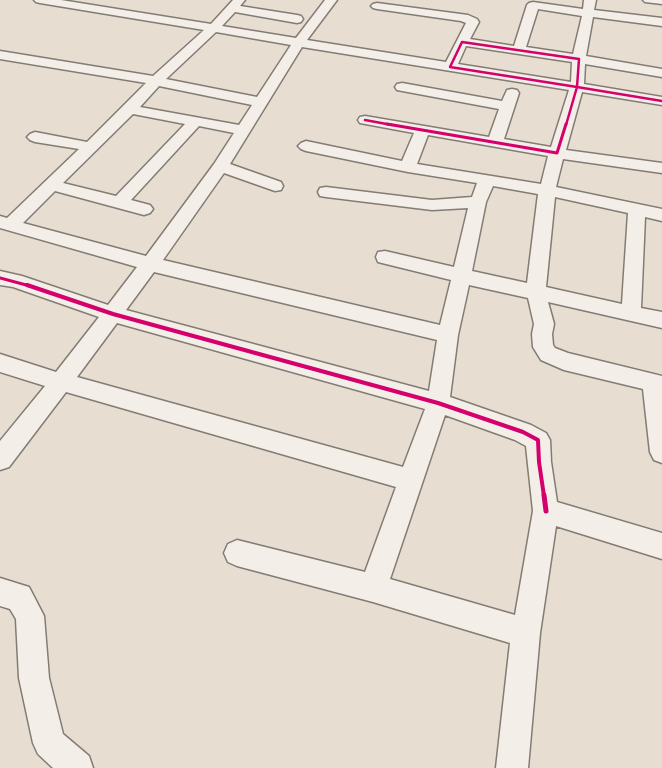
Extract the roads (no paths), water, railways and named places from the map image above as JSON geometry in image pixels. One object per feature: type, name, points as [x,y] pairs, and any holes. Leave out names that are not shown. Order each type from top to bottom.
[{"type":"street","points":[[40,0],[662,101]]},
{"type":"street","points":[[0,459],[113,314],[221,166],[299,42],[331,0]]},
{"type":"street","points":[[590,0],[579,59],[577,87],[547,191],[536,292],[544,324],[542,334],[543,348],[548,354],[564,361],[658,384],[662,452]]},
{"type":"street","points":[[649,0],[662,1]]},
{"type":"street","points":[[519,49],[534,3],[588,13],[662,22]]},
{"type":"street","points":[[5,224],[51,186],[130,109],[156,81],[213,29],[235,4],[297,19]]},
{"type":"street","points":[[376,6],[394,4],[455,16],[473,22],[450,67]]},
{"type":"street","points":[[462,42],[519,49],[662,73]]},
{"type":"street","points":[[0,55],[156,81],[261,102]]},
{"type":"street","points":[[495,142],[517,78]]},
{"type":"street","points":[[402,87],[507,106]]},
{"type":"street","points":[[130,109],[243,130]]},
{"type":"street","points":[[365,120],[557,153],[662,168]]},
{"type":"street","points":[[119,203],[196,121]]},
{"type":"street","points":[[408,167],[423,129]]},
{"type":"street","points":[[35,137],[91,147]]},
{"type":"street","points":[[306,146],[408,167],[516,184],[636,211],[662,215]]},
{"type":"street","points":[[221,166],[275,186]]},
{"type":"street","points":[[373,588],[438,403],[448,335],[478,202],[487,180]]},
{"type":"street","points":[[51,186],[144,209]]},
{"type":"street","points":[[326,192],[432,205],[478,202]]},
{"type":"street","points":[[630,314],[636,211]]},
{"type":"street","points":[[5,224],[150,264],[448,335]]},
{"type":"street","points":[[385,257],[461,276],[662,320]]},
{"type":"street","points":[[0,278],[16,281],[113,314],[438,403],[523,432],[538,440],[539,462],[546,511],[526,633],[512,768]]},
{"type":"street","points":[[0,363],[61,382],[410,480]]},
{"type":"street","points":[[546,511],[662,546]]},
{"type":"street","points":[[237,553],[373,588],[526,633]]},
{"type":"street","points":[[0,592],[19,598],[30,616],[34,678],[49,743],[77,768]]}]
